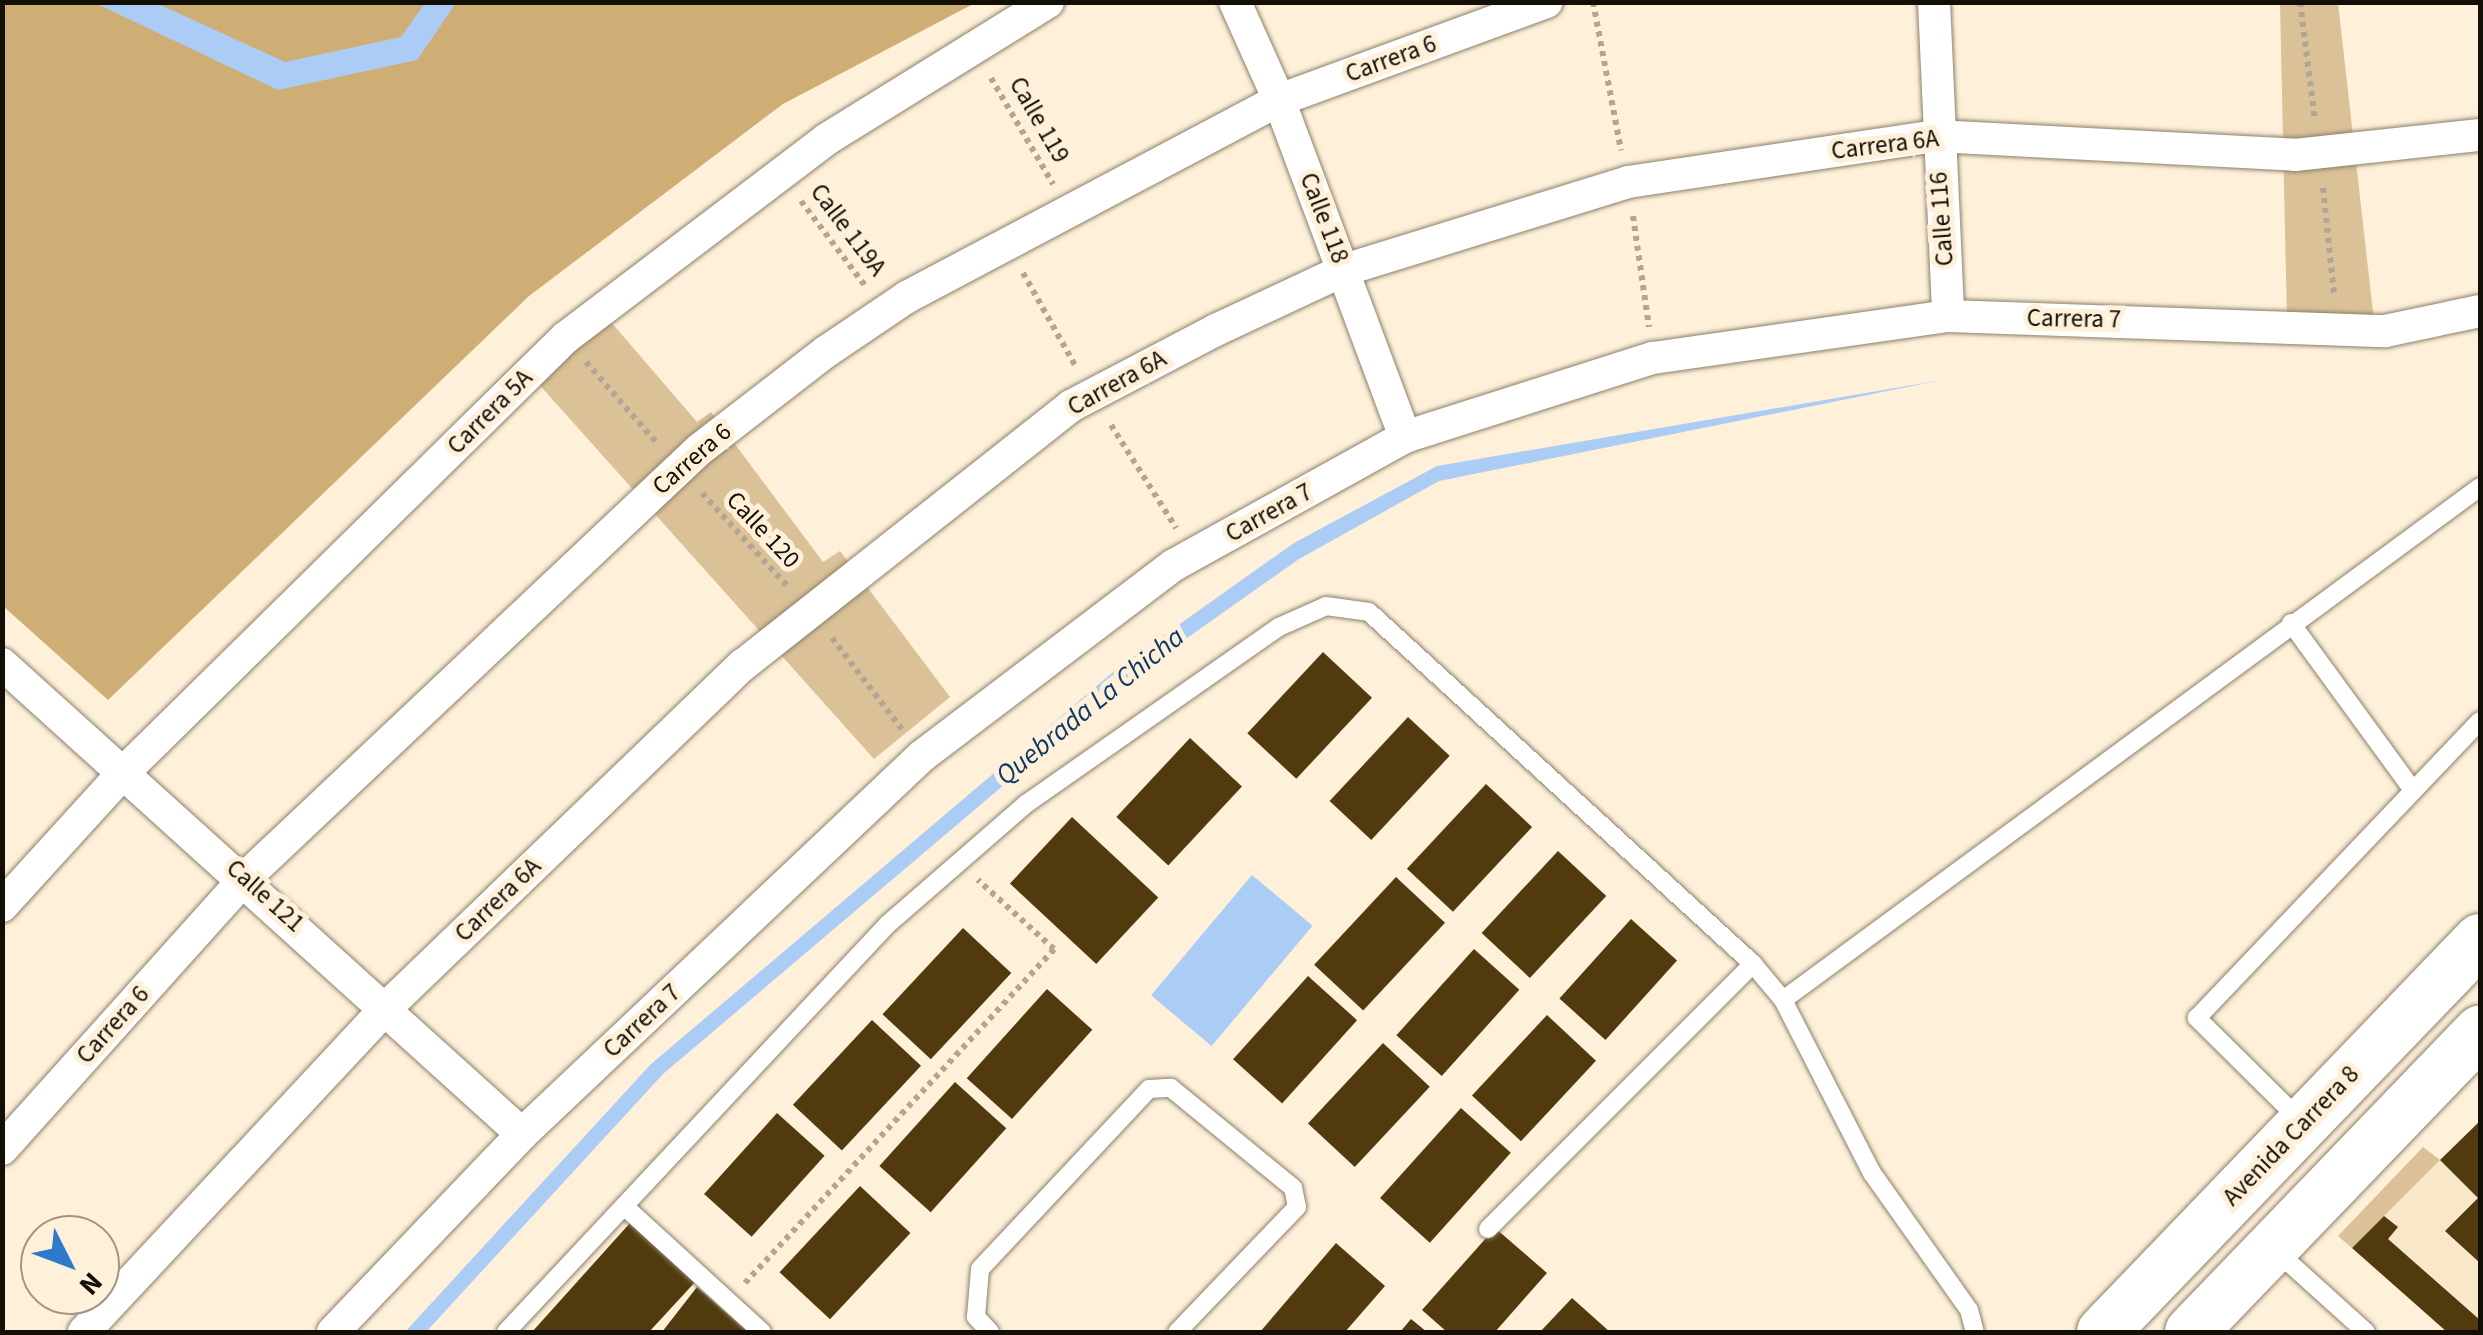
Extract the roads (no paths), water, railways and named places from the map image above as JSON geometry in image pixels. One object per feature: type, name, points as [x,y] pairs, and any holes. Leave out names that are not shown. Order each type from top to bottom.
[{"type":"main road","name":"Avenida Carrera 8","points":[[2104,1332],[2480,940]]},
{"type":"main road","points":[[2191,1332],[2480,1032]]},
{"type":"street","name":"Carrera 5A","points":[[2,906],[124,772],[565,338],[780,173],[1048,2]]},
{"type":"street","name":"Calle 118","points":[[1235,2],[1278,100],[1405,437]]},
{"type":"street","name":"Carrera 6","points":[[2,1149],[245,878],[679,468],[885,312],[1278,100],[1548,2]]},
{"type":"street","name":"Calle 116","points":[[1934,2],[1936,136],[1948,316]]},
{"type":"street","name":"Carrera 6A","points":[[84,1332],[386,1008],[809,608],[1071,406],[1344,270],[1628,182],[1936,136],[2295,156],[2480,135]]},
{"type":"street","name":"Carrera 7","points":[[334,1332],[522,1134],[922,756],[1174,565],[1405,437],[1653,358],[1948,316],[2385,331],[2480,312]]},
{"type":"street","name":"Calle 121","points":[[2,664],[245,878],[522,1134]]},
{"type":"lane","points":[[1784,1000],[2480,488]]},
{"type":"lane","points":[[506,1332],[888,924],[1026,804],[1280,627],[1326,606],[1368,612],[1753,964],[1784,1000],[1872,1173],[1969,1310],[1975,1332]]},
{"type":"lane","points":[[2292,623],[2413,790]]},
{"type":"lane","points":[[2304,1123],[2197,1018],[2480,720]]},
{"type":"lane","points":[[1488,1229],[1753,964]]},
{"type":"lane","points":[[990,1332],[976,1317],[980,1269],[1150,1089],[1172,1088],[1294,1188],[1298,1207],[1177,1332]]},
{"type":"lane","points":[[624,1206],[762,1332]]},
{"type":"lane","points":[[2274,1248],[2366,1332]]},
{"type":"water","points":[[95,3],[156,3],[285,62],[401,37],[425,3],[456,3],[417,60],[278,90]]},
{"type":"water","name":"Quebrada La Chicha","points":[[1942,380],[1439,481],[1299,559],[1129,679],[663,1074],[426,1332],[405,1332],[650,1065],[1119,667],[1294,543],[1437,466]]},
{"type":"water","points":[[1252,875],[1313,926],[1212,1046],[1151,995]]}]
